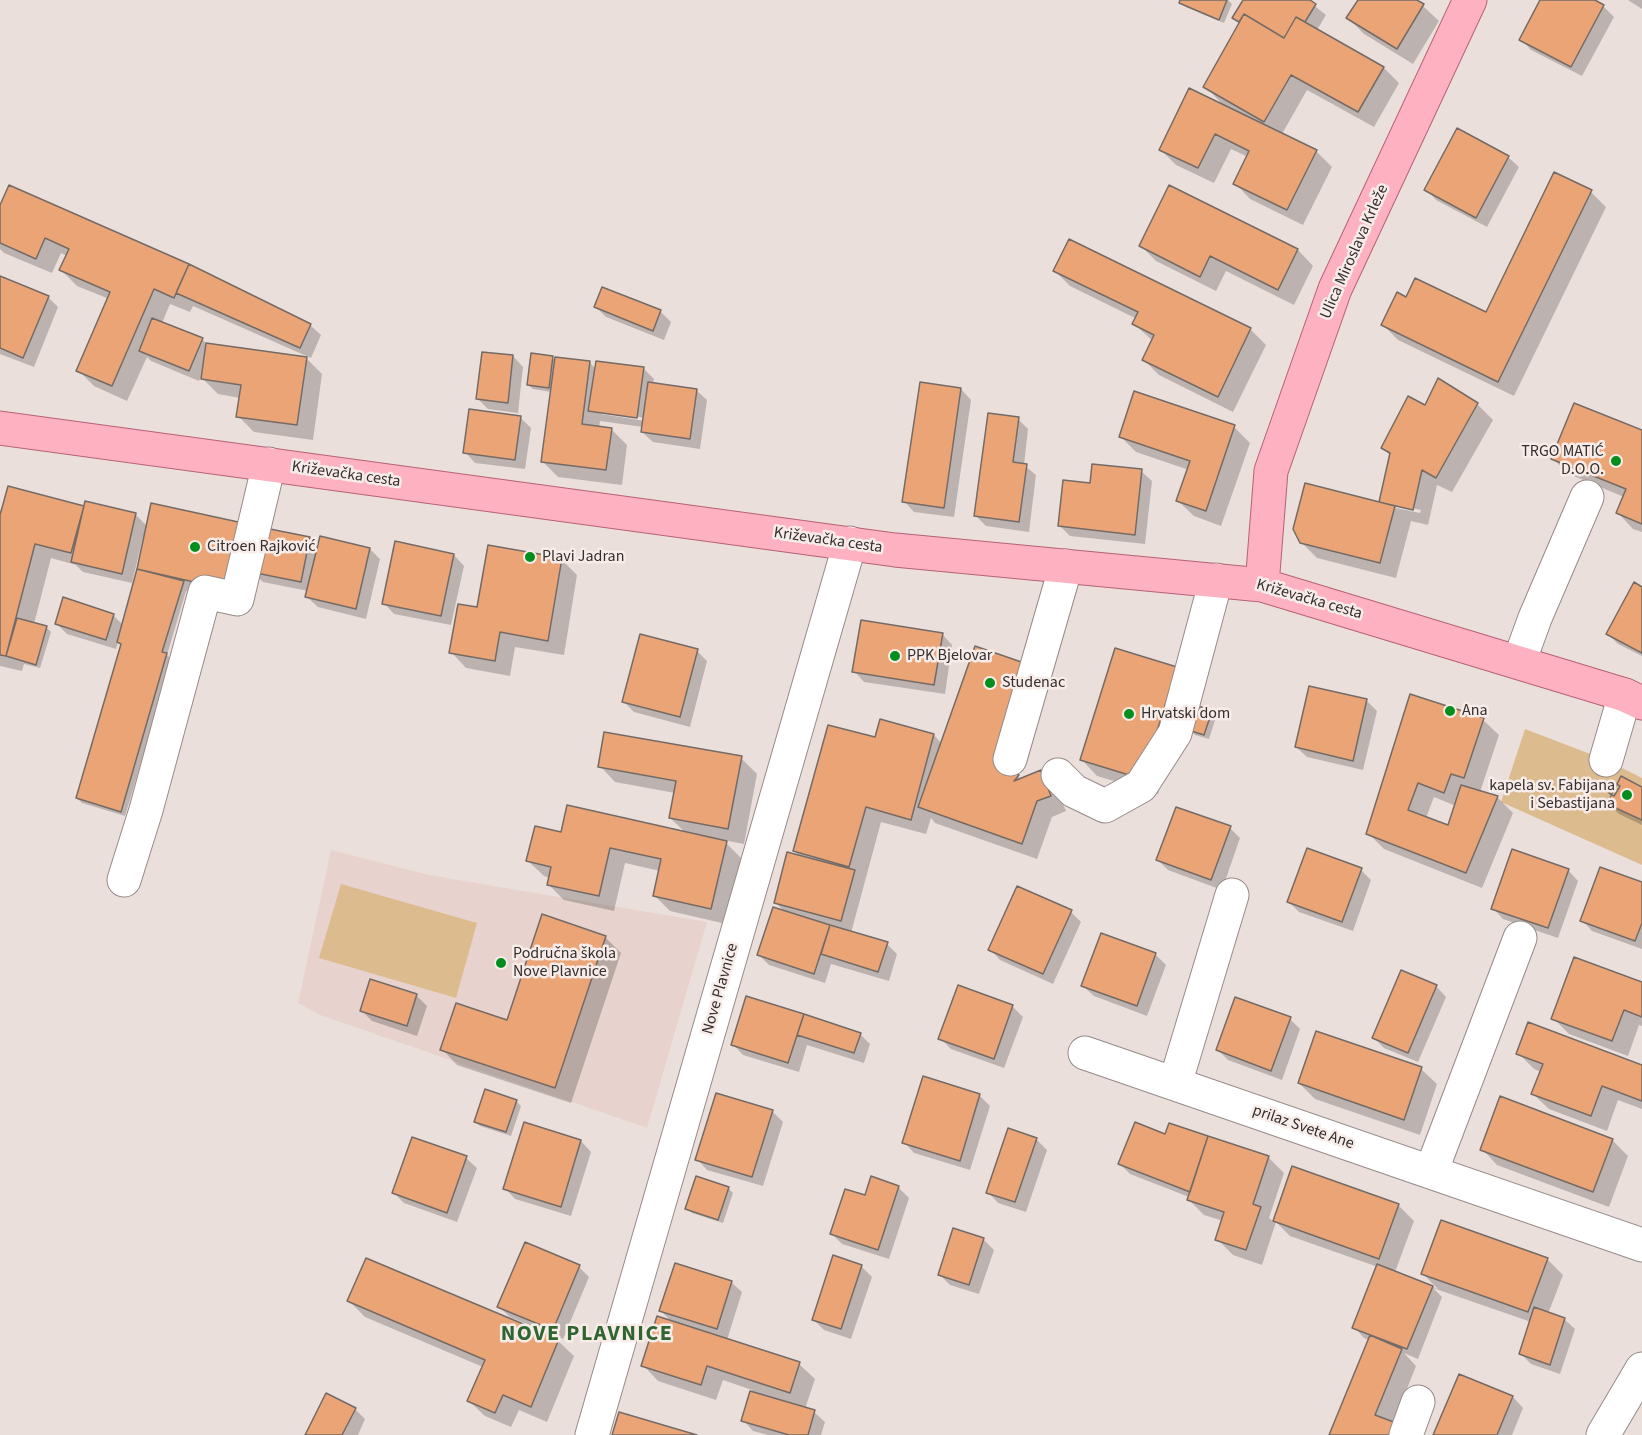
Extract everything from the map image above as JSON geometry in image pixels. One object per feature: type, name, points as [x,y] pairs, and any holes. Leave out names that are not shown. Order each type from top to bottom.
[{"type":"main road","name":"Ulica Miroslava Krleže","points":[[1262,585],[1271,471],[1335,289],[1470,0]]},
{"type":"main road","name":"Križevačka cesta","points":[[0,428],[895,550],[1262,585],[1519,662],[1633,699]]},
{"type":"street","points":[[124,880],[146,810],[205,592],[237,598],[269,464]]},
{"type":"street","points":[[1519,662],[1534,618],[1587,497]]},
{"type":"street","name":"Nove Plavnice","points":[[592,1435],[850,543]]},
{"type":"street","points":[[1010,759],[1066,566]]},
{"type":"street","points":[[1058,775],[1074,791],[1105,806],[1141,786],[1174,734],[1216,580]]},
{"type":"street","points":[[1606,760],[1633,699]]},
{"type":"street","points":[[1174,1084],[1232,895]]},
{"type":"street","points":[[1431,1172],[1520,938]]},
{"type":"street","name":"prilaz Svete Ane","points":[[1085,1053],[1642,1245]]},
{"type":"street","points":[[1603,1435],[1642,1369]]},
{"type":"street","points":[[1406,1435],[1418,1402]]},
{"type":"shaded area","points":[[1525,729],[1606,760],[1642,778],[1642,865],[1501,802]]},
{"type":"shaded area","name":"Područna škola Nove Plavnice","points":[[331,850],[429,875],[707,922],[647,1128],[320,1015],[298,1003]]},
{"type":"shaded area","points":[[341,884],[477,923],[456,998],[319,958]]},
{"type":"building","points":[[1180,0],[1227,0],[1219,20],[1179,3]]},
{"type":"building","points":[[1243,0],[1310,0],[1316,4],[1305,22],[1296,17],[1284,38],[1244,14],[1239,22],[1232,18]]},
{"type":"building","points":[[1358,0],[1417,0],[1424,4],[1397,49],[1346,18]]},
{"type":"building","points":[[1540,0],[1595,0],[1604,5],[1571,67],[1519,40]]},
{"type":"building","points":[[1244,14],[1284,38],[1296,17],[1384,67],[1358,112],[1291,75],[1264,122],[1203,87]]},
{"type":"building","points":[[1189,88],[1317,150],[1287,210],[1233,184],[1249,151],[1215,134],[1198,168],[1159,150]]},
{"type":"building","points":[[1457,128],[1509,156],[1476,218],[1424,190]]},
{"type":"building","points":[[1554,172],[1592,190],[1498,382],[1381,325],[1397,292],[1406,297],[1415,278],[1486,312]]},
{"type":"building","points":[[9,185],[189,264],[174,298],[154,289],[112,386],[76,371],[110,292],[59,270],[69,249],[45,238],[36,259],[0,243],[0,205]]},
{"type":"building","points":[[1169,185],[1298,249],[1278,290],[1210,256],[1200,277],[1139,246]]},
{"type":"building","points":[[1069,239],[1251,328],[1218,397],[1142,360],[1154,335],[1132,324],[1138,312],[1053,271]]},
{"type":"building","points":[[189,264],[311,324],[300,348],[176,293]]},
{"type":"building","points":[[0,276],[49,296],[23,358],[0,348]]},
{"type":"building","points":[[602,287],[661,310],[653,331],[594,307]]},
{"type":"building","points":[[152,318],[203,338],[189,371],[139,351]]},
{"type":"building","points":[[206,343],[307,357],[297,425],[236,417],[241,385],[201,379]]},
{"type":"building","points":[[482,352],[513,355],[508,403],[476,399]]},
{"type":"building","points":[[531,353],[553,356],[549,388],[527,385]]},
{"type":"building","points":[[555,357],[590,361],[582,424],[612,428],[606,470],[541,462]]},
{"type":"building","points":[[596,361],[644,367],[637,418],[588,411]]},
{"type":"building","points":[[1438,378],[1478,403],[1436,478],[1422,470],[1413,510],[1379,502],[1390,453],[1381,448],[1408,396],[1425,405]]},
{"type":"building","points":[[648,382],[697,389],[690,439],[641,432]]},
{"type":"building","points":[[920,382],[961,388],[944,508],[902,502]]},
{"type":"building","points":[[1134,391],[1235,425],[1206,511],[1176,501],[1190,461],[1119,437]]},
{"type":"building","points":[[1574,403],[1642,430],[1642,524],[1616,513],[1626,489],[1551,459]]},
{"type":"building","points":[[469,409],[521,416],[515,460],[463,453]]},
{"type":"building","points":[[988,413],[1019,417],[1013,462],[1027,464],[1019,522],[974,516]]},
{"type":"building","points":[[1092,464],[1142,469],[1135,535],[1058,526],[1063,480],[1090,483]]},
{"type":"building","points":[[1305,483],[1395,506],[1380,563],[1300,543],[1293,529]]},
{"type":"building","points":[[8,486],[84,506],[71,553],[35,544],[6,656],[0,655],[0,515]]},
{"type":"building","points":[[85,501],[136,513],[122,574],[71,562]]},
{"type":"building","name":"Citroen Rajković","points":[[151,503],[252,525],[238,592],[137,569]]},
{"type":"building","points":[[260,527],[310,537],[301,582],[251,572]]},
{"type":"building","points":[[320,536],[370,548],[356,609],[305,597]]},
{"type":"building","points":[[395,541],[454,554],[441,616],[382,604]]},
{"type":"building","points":[[488,545],[562,558],[548,641],[500,632],[495,661],[449,653],[458,604],[477,607]]},
{"type":"building","points":[[137,569],[184,581],[162,652],[167,653],[121,812],[76,798],[121,644],[117,642]]},
{"type":"building","points":[[1634,582],[1642,587],[1642,653],[1606,634]]},
{"type":"building","points":[[63,597],[114,614],[106,640],[55,624]]},
{"type":"building","points":[[17,618],[47,626],[36,665],[6,656]]},
{"type":"building","points":[[861,620],[943,633],[934,685],[852,672]]},
{"type":"building","points":[[640,634],[698,649],[680,717],[622,702]]},
{"type":"building","points":[[975,646],[1033,666],[997,767],[1019,775],[1014,781],[1041,770],[1051,796],[1037,801],[1022,844],[918,807]]},
{"type":"building","name":"Hrvatski dom","points":[[1115,648],[1177,667],[1142,779],[1080,760]]},
{"type":"building","points":[[1309,686],[1367,699],[1353,761],[1295,747]]},
{"type":"building","points":[[1410,694],[1484,718],[1464,778],[1451,774],[1444,793],[1418,783],[1408,810],[1448,825],[1461,785],[1498,796],[1466,873],[1366,834]]},
{"type":"building","points":[[1196,705],[1212,711],[1204,735],[1188,730]]},
{"type":"building","points":[[880,719],[934,734],[911,820],[866,807],[849,867],[793,851],[828,725],[875,737]]},
{"type":"building","points":[[604,732],[742,756],[728,829],[669,818],[676,781],[598,767]]},
{"type":"building","name":"kapela sv. Fabijana i Sebastijana","points":[[1621,776],[1642,787],[1642,820],[1607,804]]},
{"type":"building","points":[[1614,783],[1620,786],[1614,796],[1609,793]]},
{"type":"building","points":[[567,805],[727,841],[711,909],[653,896],[661,859],[610,848],[599,896],[547,885],[551,867],[526,861],[535,826],[561,832]]},
{"type":"building","points":[[1176,807],[1231,826],[1211,880],[1156,860]]},
{"type":"building","points":[[1307,848],[1362,868],[1342,922],[1287,902]]},
{"type":"building","points":[[1512,849],[1569,869],[1548,928],[1491,909]]},
{"type":"building","points":[[787,852],[855,870],[841,921],[774,903]]},
{"type":"building","points":[[1600,867],[1642,882],[1642,923],[1635,941],[1580,921]]},
{"type":"building","points":[[1017,886],[1072,910],[1043,974],[988,950]]},
{"type":"building","points":[[773,907],[830,925],[814,974],[757,955]]},
{"type":"building","points":[[542,914],[606,936],[555,1088],[440,1050],[456,1003],[507,1020]]},
{"type":"building","points":[[830,925],[888,942],[878,972],[821,954]]},
{"type":"building","points":[[1101,933],[1156,953],[1137,1006],[1081,986]]},
{"type":"building","points":[[1574,957],[1642,982],[1642,1017],[1624,1010],[1612,1041],[1551,1019]]},
{"type":"building","points":[[1401,970],[1437,985],[1408,1053],[1372,1038]]},
{"type":"building","points":[[370,979],[417,994],[407,1026],[360,1011]]},
{"type":"building","points":[[958,985],[1013,1005],[994,1059],[938,1039]]},
{"type":"building","points":[[746,996],[804,1014],[788,1063],[731,1045]]},
{"type":"building","points":[[1235,997],[1291,1017],[1271,1071],[1216,1050]]},
{"type":"building","points":[[804,1014],[861,1033],[854,1053],[797,1035]]},
{"type":"building","points":[[1528,1022],[1642,1065],[1642,1101],[1602,1086],[1591,1116],[1531,1094],[1543,1064],[1516,1054]]},
{"type":"building","points":[[1316,1031],[1422,1067],[1404,1120],[1298,1083]]},
{"type":"building","points":[[923,1076],[980,1094],[960,1161],[902,1143]]},
{"type":"building","points":[[485,1089],[517,1100],[506,1132],[474,1122]]},
{"type":"building","points":[[716,1093],[773,1110],[752,1177],[695,1160]]},
{"type":"building","points":[[1500,1096],[1613,1139],[1593,1192],[1480,1150]]},
{"type":"building","points":[[524,1122],[581,1140],[561,1207],[503,1189]]},
{"type":"building","points":[[1135,1122],[1165,1134],[1169,1123],[1208,1136],[1190,1192],[1118,1164]]},
{"type":"building","points":[[1008,1128],[1037,1138],[1015,1202],[986,1193]]},
{"type":"building","points":[[1208,1136],[1269,1156],[1253,1204],[1261,1207],[1246,1250],[1215,1240],[1224,1212],[1187,1200]]},
{"type":"building","points":[[412,1137],[467,1156],[447,1213],[392,1193]]},
{"type":"building","points":[[1292,1166],[1399,1204],[1379,1259],[1273,1221]]},
{"type":"building","points":[[696,1176],[729,1187],[718,1220],[685,1209]]},
{"type":"building","points":[[871,1176],[899,1186],[878,1250],[830,1234],[845,1189],[865,1195]]},
{"type":"building","points":[[1441,1220],[1548,1258],[1528,1312],[1421,1274]]},
{"type":"building","points":[[953,1228],[984,1238],[969,1285],[938,1275]]},
{"type":"building","points":[[525,1242],[580,1265],[553,1330],[497,1307]]},
{"type":"building","points":[[833,1255],[862,1265],[841,1329],[812,1320]]},
{"type":"building","points":[[366,1258],[559,1339],[531,1407],[503,1395],[495,1413],[467,1401],[485,1360],[347,1301]]},
{"type":"building","points":[[675,1263],[732,1281],[717,1329],[659,1311]]},
{"type":"building","points":[[1377,1264],[1433,1286],[1407,1349],[1352,1328]]},
{"type":"building","points":[[1534,1307],[1565,1318],[1550,1365],[1519,1354]]},
{"type":"building","points":[[657,1316],[800,1362],[790,1393],[707,1366],[701,1385],[641,1366]]},
{"type":"building","points":[[1370,1335],[1402,1349],[1375,1415],[1399,1424],[1395,1435],[1329,1435]]},
{"type":"building","points":[[1459,1374],[1513,1396],[1497,1435],[1433,1435]]},
{"type":"building","points":[[750,1391],[815,1410],[808,1435],[789,1435],[741,1421]]},
{"type":"building","points":[[326,1393],[356,1408],[342,1435],[305,1435]]},
{"type":"building","points":[[619,1412],[697,1435],[612,1435]]},
{"type":"place","name":"TRGO MATIĆ D.O.O.","points":[[1616,461]]},
{"type":"place","name":"Citroen Rajković","points":[[195,547]]},
{"type":"place","name":"Plavi Jadran","points":[[530,557]]},
{"type":"place","name":"PPK Bjelovar","points":[[895,656]]},
{"type":"place","name":"Studenac","points":[[990,683]]},
{"type":"place","name":"Ana","points":[[1450,711]]},
{"type":"place","name":"Hrvatski dom","points":[[1129,714]]},
{"type":"place","name":"kapela sv. Fabijana i Sebastijana","points":[[1627,795]]},
{"type":"place","name":"Područna škola Nove Plavnice","points":[[501,963]]},
{"type":"district","name":"NOVE PLAVNICE","points":[[587,1335]]}]
